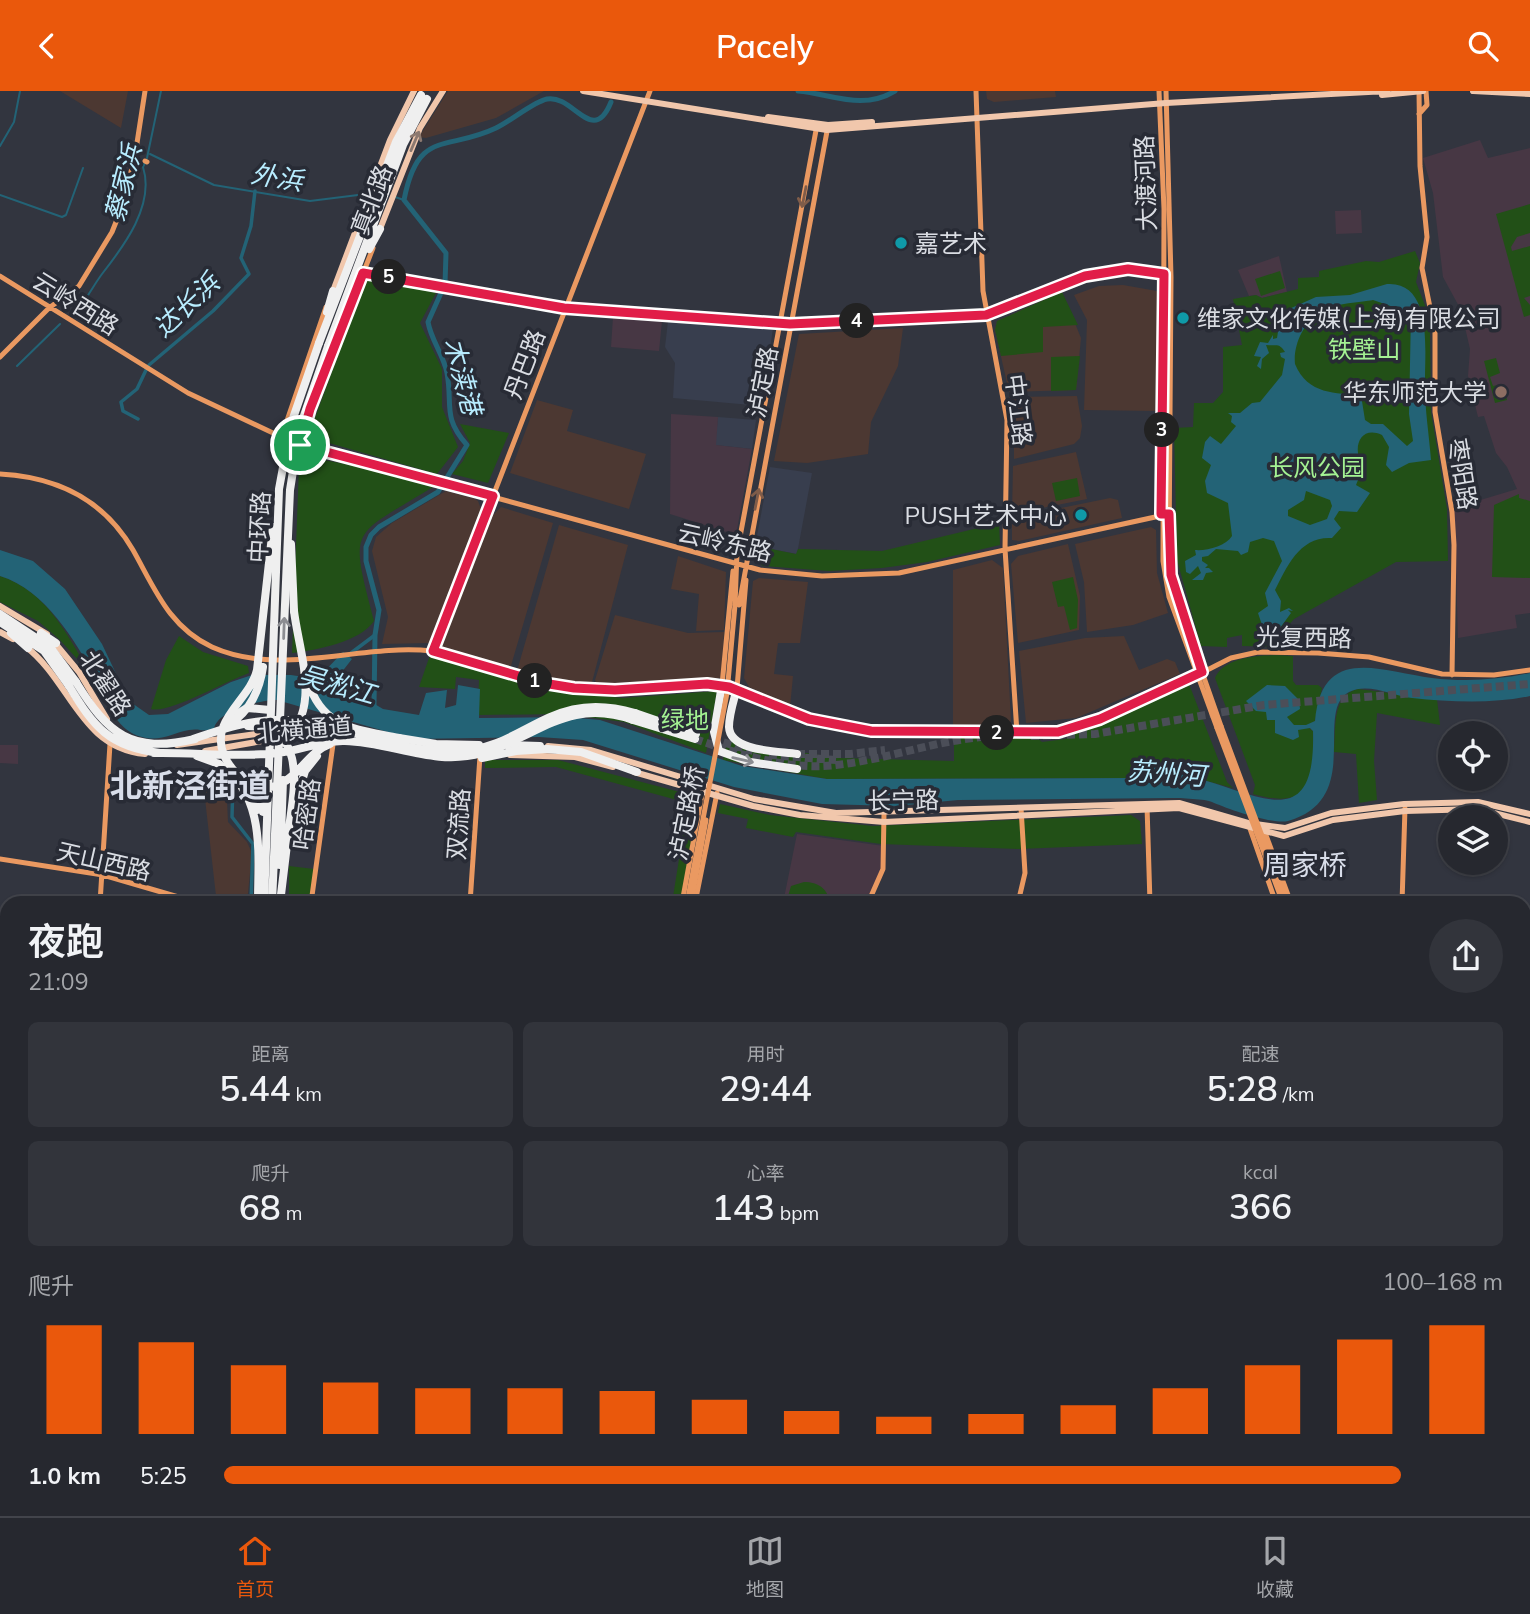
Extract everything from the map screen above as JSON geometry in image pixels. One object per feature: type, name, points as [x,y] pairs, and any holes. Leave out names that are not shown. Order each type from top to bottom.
[{"type":"highway","name":"中环路","points":[[272,896],[279,489],[291,424],[421,95]]},
{"type":"highway","name":"中环路","points":[[276,721],[292,469],[300,427],[324,344],[360,271],[381,194]]},
{"type":"highway","points":[[360,271],[380,229]]},
{"type":"highway","points":[[324,344],[333,291]]},
{"type":"highway","points":[[257,831],[256,799],[222,748],[224,725],[257,670],[279,489]]},
{"type":"highway","points":[[154,753],[255,750],[283,742],[301,722],[306,701],[297,630],[289,512]]},
{"type":"highway","points":[[193,740],[240,718],[247,711],[260,683],[273,527]]},
{"type":"highway","points":[[0,610],[26,623],[55,643]]},
{"type":"highway","points":[[0,610],[50,647],[93,722],[112,740],[154,753],[195,755],[225,768],[246,792],[255,812],[262,896]]},
{"type":"highway","points":[[0,624],[44,651],[99,717],[125,737],[158,745],[193,740],[250,726],[276,734],[288,746],[293,761],[294,781],[280,896]]},
{"type":"highway","points":[[0,624],[28,648]]},
{"type":"highway","points":[[297,630],[316,702],[331,719],[368,734]]},
{"type":"highway","points":[[722,685],[714,732],[719,751],[750,762],[797,769]]},
{"type":"highway","points":[[737,688],[729,726],[734,739],[743,744],[797,754]]},
{"type":"highway","points":[[224,725],[240,710],[254,708],[423,748],[456,751]]},
{"type":"highway","name":"北横通道","points":[[193,740],[247,722],[289,720],[412,748],[456,751],[489,745],[571,709],[610,708],[695,737]]},
{"type":"highway","name":"北横通道","points":[[154,753],[276,754],[324,742],[355,741],[422,755],[457,757],[482,753],[572,714],[634,716]]},
{"type":"highway","points":[[276,721],[283,803],[282,873]]},
{"type":"highway","points":[[262,896],[263,795],[276,721]]},
{"type":"highway","points":[[349,727],[436,744],[540,746]]},
{"type":"highway","points":[[238,773],[252,784],[274,787],[285,782],[322,747],[355,741]]},
{"type":"highway","points":[[282,873],[299,786],[310,763],[324,751],[337,745],[355,744],[447,761],[475,760],[536,749],[569,750],[637,772]]},
{"type":"highway","points":[[381,749],[422,755]]},
{"type":"main road","name":"真北路","points":[[333,291],[381,194],[443,91]]},
{"type":"main road","points":[[583,91],[648,96]]},
{"type":"main road","points":[[607,91],[828,128],[978,114],[1306,91]]},
{"type":"main road","points":[[1163,101],[1387,91]]},
{"type":"main road","points":[[1473,91],[1529,93]]},
{"type":"main road","points":[[1353,93],[1365,96],[1422,92]]},
{"type":"main road","name":"真北路","points":[[380,229],[381,194],[421,95]]},
{"type":"main road","name":"北翟路","points":[[0,632],[28,648],[47,667],[93,732],[110,744],[141,754],[210,751],[277,734]]},
{"type":"main road","name":"北翟路","points":[[55,643],[79,672],[117,735],[128,741],[156,747],[205,744],[225,739],[277,734]]},
{"type":"main road","name":"长宁路","points":[[277,734],[306,728],[409,753],[480,752],[566,756],[800,815],[884,818],[1147,806],[1178,808],[1284,836],[1333,820],[1405,808],[1478,802],[1530,814]]},
{"type":"main road","name":"长宁路","points":[[480,752],[566,745],[591,750],[703,789]]},
{"type":"main road","name":"长宁路","points":[[1405,808],[1478,809],[1530,822]]},
{"type":"street","points":[[0,356],[49,308],[79,286],[113,232],[135,156],[145,91]]},
{"type":"street","name":"中江路","points":[[976,91],[986,315],[1007,420],[1005,548],[1017,733]]},
{"type":"street","name":"大渡河路","points":[[1158,91],[1163,101],[1171,265],[1171,575],[1198,673]]},
{"type":"street","name":"大渡河路","points":[[1166,91],[1163,101],[1161,514],[1164,576],[1198,673],[1284,896]]},
{"type":"street","name":"枣阳路","points":[[1422,92],[1419,114],[1420,166],[1427,237],[1422,268],[1435,332],[1435,412],[1452,512],[1452,675]]},
{"type":"street","name":"丹巴路","points":[[433,651],[648,96]]},
{"type":"street","name":"泸定路","points":[[737,605],[735,565],[817,127]]},
{"type":"street","name":"泸定路","points":[[737,605],[828,128]]},
{"type":"street","points":[[360,271],[564,308],[780,324],[986,315],[1101,272],[1128,269],[1164,274]]},
{"type":"street","name":"真北路","points":[[300,445],[310,409],[360,271]]},
{"type":"street","name":"云岭西路","points":[[0,276],[208,404],[281,438]]},
{"type":"street","name":"真北路","points":[[281,438],[333,291]]},
{"type":"street","name":"云岭东路","points":[[281,438],[735,565],[822,576],[899,573],[1169,514]]},
{"type":"street","name":"光复西路","points":[[0,474],[44,478],[92,503],[119,530],[169,613],[197,639],[232,655],[261,659],[309,659],[412,650],[433,651],[543,683],[574,688],[722,685],[737,688],[809,719],[848,729],[1017,733],[1078,727],[1238,655],[1267,651],[1362,656],[1452,675],[1530,670]]},
{"type":"street","points":[[722,685],[729,589],[735,565]]},
{"type":"street","points":[[737,688],[745,566]]},
{"type":"street","name":"泸定路桥","points":[[690,896],[730,693],[737,605]]},
{"type":"street","name":"哈密路","points":[[312,896],[334,733]]},
{"type":"street","points":[[101,896],[110,744],[117,735]]},
{"type":"street","name":"双流路","points":[[470,896],[480,752]]},
{"type":"street","points":[[690,896],[703,789]]},
{"type":"street","points":[[691,896],[717,792]]},
{"type":"street","points":[[1147,806],[1150,896]]},
{"type":"street","points":[[1402,896],[1405,808]]},
{"type":"street","points":[[1020,896],[1025,873],[1021,812]]},
{"type":"street","points":[[871,896],[883,869],[884,818]]},
{"type":"street","points":[[1249,826],[1274,896]]},
{"type":"street","points":[[1264,829],[1285,896]]},
{"type":"street","name":"天山西路","points":[[0,859],[103,875],[175,896]]},
{"type":"shaded area","points":[[60,91],[128,91],[121,128]]},
{"type":"shaded area","points":[[448,91],[544,91],[496,118],[426,138],[419,137]]},
{"type":"shaded area","points":[[986,91],[1055,91],[1056,97],[994,102],[987,99]]},
{"type":"shaded area","name":"华东师范大学","points":[[1480,140],[1488,158],[1530,148],[1530,613],[1515,615],[1517,628],[1458,638],[1454,508],[1517,489],[1507,467],[1496,453],[1484,416],[1478,417],[1468,376],[1470,349],[1461,310],[1443,277],[1433,193],[1423,158]]},
{"type":"shaded area","points":[[1361,210],[1362,233],[1336,234],[1335,211]]},
{"type":"shaded area","points":[[1279,256],[1287,292],[1262,298],[1249,296],[1238,270]]},
{"type":"shaded area","points":[[1123,285],[1157,291],[1157,411],[1084,410],[1087,320],[1074,295],[1099,286]]},
{"type":"shaded area","points":[[1062,292],[1081,338],[1076,390],[1009,392],[995,330],[997,321]]},
{"type":"shaded area","points":[[613,317],[662,321],[659,351],[611,347]]},
{"type":"shaded area","points":[[668,321],[773,328],[762,406],[673,398],[675,363],[665,347]]},
{"type":"shaded area","points":[[903,328],[898,366],[871,422],[868,454],[807,463],[774,461],[799,334]]},
{"type":"shaded area","points":[[1077,396],[1082,426],[1080,438],[1074,444],[1014,459],[1014,425],[1009,397]]},
{"type":"shaded area","points":[[537,400],[573,410],[567,431],[646,454],[629,509],[510,473]]},
{"type":"shaded area","points":[[671,414],[718,417],[716,445],[752,449],[736,535],[670,514]]},
{"type":"shaded area","points":[[718,417],[756,420],[752,449],[715,445]]},
{"type":"shaded area","points":[[1076,452],[1087,499],[1012,514],[1013,466]]},
{"type":"shaded area","points":[[770,467],[812,473],[797,554],[755,546]]},
{"type":"shaded area","points":[[446,491],[473,498],[478,501],[481,509],[430,643],[382,644],[388,617],[372,551],[376,537],[392,523]]},
{"type":"shaded area","points":[[1110,498],[1118,500],[1122,518],[1019,541],[1012,540],[1012,518]]},
{"type":"shaded area","points":[[501,507],[553,523],[510,669],[441,646],[493,515]]},
{"type":"shaded area","points":[[559,525],[628,545],[591,686],[553,681],[517,671]]},
{"type":"shaded area","points":[[1151,527],[1156,530],[1157,573],[1168,613],[1133,625],[1087,632],[1084,582],[1075,544]]},
{"type":"shaded area","points":[[1068,544],[1080,596],[1079,630],[1018,643],[1011,564],[1018,556]]},
{"type":"shaded area","points":[[678,556],[726,572],[724,630],[696,631],[699,594],[671,589]]},
{"type":"shaded area","points":[[992,560],[1003,568],[1011,721],[1006,729],[953,728],[953,570]]},
{"type":"shaded area","points":[[759,578],[808,582],[800,643],[778,643],[774,674],[793,676],[790,707],[749,687],[744,678],[753,581]]},
{"type":"shaded area","points":[[615,615],[688,633],[724,632],[721,678],[598,687],[595,680]]},
{"type":"shaded area","points":[[1124,636],[1139,670],[1167,659],[1175,662],[1180,674],[1076,718],[1026,723],[1019,651],[1085,638]]},
{"type":"shaded area","points":[[0,745],[18,745],[18,764],[0,763]]},
{"type":"shaded area","points":[[202,772],[226,780],[228,822],[247,842],[252,853],[248,896],[216,896]]},
{"type":"shaded area","points":[[797,834],[884,846],[882,866],[869,896],[784,896]]},
{"type":"green space","points":[[1530,204],[1530,233],[1517,237],[1511,247],[1512,251],[1530,246],[1530,296],[1524,298],[1530,305],[1530,315],[1524,317],[1496,214]]},
{"type":"green space","name":"长风公园","points":[[1415,251],[1420,263],[1416,282],[1426,308],[1430,333],[1431,412],[1447,509],[1448,561],[1396,562],[1294,619],[1280,635],[1279,647],[1242,646],[1242,635],[1227,638],[1227,647],[1201,646],[1177,560],[1174,428],[1193,427],[1194,403],[1213,403],[1223,392],[1223,347],[1242,345],[1233,299],[1256,295],[1262,298],[1298,289],[1298,278],[1319,277],[1319,271],[1366,261],[1379,262]]},
{"type":"green space","points":[[1280,271],[1285,288],[1261,296],[1255,279]]},
{"type":"green space","points":[[366,278],[437,291],[420,323],[442,369],[442,407],[458,447],[437,474],[308,437]]},
{"type":"green space","points":[[1062,292],[1078,325],[1043,327],[1043,352],[1001,356],[995,330],[997,321]]},
{"type":"green space","points":[[1080,356],[1076,390],[1051,391],[1051,357]]},
{"type":"green space","points":[[1496,358],[1500,373],[1490,377],[1493,386],[1503,384],[1507,400],[1495,403],[1484,361]]},
{"type":"green space","points":[[460,424],[509,433],[488,483],[452,474],[463,461],[470,443]]},
{"type":"green space","points":[[307,457],[362,467],[433,487],[371,526],[363,537],[360,550],[361,567],[374,621],[348,640],[292,653],[299,467]]},
{"type":"green space","points":[[1077,478],[1080,496],[1056,501],[1052,483]]},
{"type":"green space","points":[[1519,494],[1519,498],[1530,501],[1530,578],[1492,577],[1494,505]]},
{"type":"green space","points":[[999,523],[1000,545],[927,562],[829,571],[763,566],[756,560],[755,546],[796,554],[798,549],[882,551]]},
{"type":"green space","points":[[0,576],[16,583],[42,602],[63,628],[89,672],[59,639],[38,621],[0,602]]},
{"type":"green space","points":[[1073,577],[1078,600],[1077,628],[1070,630],[1064,606],[1058,607],[1052,582]]},
{"type":"green space","points":[[179,636],[203,652],[248,666],[249,673],[171,707],[151,709],[166,660]]},
{"type":"green space","name":"绿地","points":[[430,655],[548,691],[623,698],[717,691],[706,753],[624,722],[563,714],[478,715],[479,680],[456,677],[455,689],[419,687]]},
{"type":"green space","points":[[1273,655],[1293,656],[1293,681],[1296,685],[1318,685],[1322,688],[1315,721],[1306,726],[1313,731],[1313,764],[1310,777],[1306,787],[1287,798],[1253,794],[1255,785],[1215,678],[1220,670],[1238,660]]},
{"type":"green space","points":[[1189,684],[1227,782],[1233,788],[1151,766],[1137,778],[827,779],[723,760],[727,741],[839,758],[954,761],[954,738],[1037,738],[1042,742],[1066,739],[1071,734]]},
{"type":"green space","points":[[1358,689],[1437,699],[1438,725],[1377,713],[1374,761],[1377,800],[1359,803],[1356,754],[1334,752],[1339,706],[1349,693]]},
{"type":"green space","points":[[485,760],[558,760],[695,796],[698,805],[681,896],[673,896],[688,803],[556,767],[485,768]]},
{"type":"green space","points":[[720,804],[770,815],[873,826],[1131,815],[1140,821],[1142,844],[1019,849],[881,844],[796,832],[793,837],[746,828],[748,819],[718,813]]},
{"type":"green space","points":[[289,866],[314,869],[310,896],[289,895]]},
{"type":"green space","points":[[804,882],[814,883],[822,887],[828,896],[788,896],[791,886]]},
{"type":"water","points":[[1387,284],[1402,286],[1412,293],[1419,305],[1425,334],[1425,398],[1431,460],[1409,463],[1392,472],[1386,465],[1389,447],[1382,435],[1368,433],[1363,436],[1358,445],[1362,464],[1353,471],[1358,480],[1356,485],[1370,493],[1357,512],[1339,511],[1334,519],[1341,528],[1332,538],[1311,542],[1290,562],[1275,590],[1281,601],[1280,612],[1289,608],[1293,611],[1288,610],[1291,613],[1280,628],[1272,629],[1262,625],[1258,613],[1268,606],[1265,593],[1282,561],[1274,541],[1263,538],[1250,542],[1248,552],[1241,555],[1238,551],[1216,549],[1208,556],[1202,557],[1202,561],[1208,565],[1205,568],[1213,572],[1206,573],[1203,580],[1192,580],[1201,573],[1198,566],[1190,574],[1186,572],[1185,561],[1196,555],[1195,550],[1216,547],[1232,536],[1228,503],[1207,493],[1205,481],[1211,465],[1202,458],[1205,442],[1210,436],[1221,444],[1236,426],[1231,422],[1232,416],[1228,413],[1240,413],[1252,403],[1260,402],[1282,375],[1285,359],[1280,353],[1285,352],[1280,346],[1266,345],[1269,353],[1262,359],[1261,369],[1257,366],[1261,357],[1254,356],[1260,342],[1268,343],[1273,335],[1273,339],[1277,338],[1280,319],[1289,309],[1316,297],[1350,295]],"holes":[[[1373,300],[1411,313],[1409,414],[1413,441],[1407,446],[1383,424],[1371,424],[1365,420],[1361,395],[1315,387],[1307,382],[1295,364],[1301,335],[1319,311],[1336,305]],[[1306,491],[1330,500],[1332,506],[1327,519],[1310,525],[1288,516],[1288,510],[1304,500]]]},
{"type":"water","name":"苏州河","points":[[0,550],[33,561],[65,589],[102,644],[129,701],[149,715],[168,714],[231,682],[252,675],[291,675],[317,679],[343,652],[352,659],[334,682],[337,692],[361,703],[368,700],[383,709],[419,715],[426,693],[447,690],[445,708],[456,705],[458,685],[480,689],[479,718],[567,717],[600,720],[742,766],[827,779],[1137,778],[1151,766],[1190,766],[1193,777],[1262,798],[1280,800],[1294,796],[1305,785],[1311,764],[1313,731],[1310,728],[1298,730],[1299,737],[1293,740],[1275,733],[1275,720],[1267,720],[1266,712],[1256,711],[1246,701],[1267,685],[1285,686],[1299,700],[1300,709],[1287,717],[1294,725],[1306,725],[1315,721],[1320,697],[1329,681],[1341,672],[1357,668],[1456,680],[1494,679],[1530,673],[1530,696],[1457,701],[1412,698],[1364,688],[1349,692],[1339,702],[1335,717],[1332,776],[1325,794],[1311,810],[1288,821],[1261,818],[1209,801],[1180,798],[958,800],[896,806],[822,804],[734,787],[583,740],[539,737],[412,739],[277,700],[250,704],[231,712],[217,723],[214,729],[189,730],[166,737],[142,737],[124,727],[112,712],[87,663],[68,633],[45,605],[16,583],[0,576]]},
{"type":"waterway","points":[[0,146],[14,122],[20,91]]},
{"type":"waterway","name":"蔡家浜","points":[[147,158],[161,91]]},
{"type":"waterway","points":[[798,91],[859,101],[883,97],[895,91]]},
{"type":"waterway","name":"木渎港","points":[[374,706],[375,635],[379,610],[366,561],[366,547],[371,535],[379,527],[438,492],[467,445],[451,418],[447,373],[428,322],[445,284],[446,253],[404,200],[410,177],[417,162],[436,146],[496,128],[541,101],[556,100],[590,120],[597,120],[604,115],[611,102]]},
{"type":"waterway","name":"外浜","points":[[150,154],[214,185],[310,201],[366,194]]},
{"type":"waterway","name":"蔡家浜","points":[[77,310],[135,224],[145,196],[145,163]]},
{"type":"waterway","points":[[0,195],[62,217],[66,215],[83,168]]},
{"type":"waterway","name":"达长浜","points":[[149,365],[213,311],[249,274],[241,258],[251,226],[255,191]]},
{"type":"waterway","name":"外浜","points":[[395,197],[404,200]]},
{"type":"waterway","name":"蔡家浜","points":[[17,366],[60,324]]},
{"type":"waterway","name":"达长浜","points":[[138,419],[123,411],[121,402],[137,389],[146,370]]},
{"type":"waterway","points":[[351,653],[375,635]]},
{"type":"waterway","points":[[233,780],[232,817],[253,844],[251,896]]},
{"type":"tunnel","points":[[1031,736],[1095,734],[1264,705],[1530,684]]},
{"type":"tunnel","points":[[695,739],[764,760],[818,766],[857,762],[958,740],[1000,736]]},
{"type":"tunnel","points":[[712,739],[753,751]]},
{"type":"tunnel","points":[[797,754],[850,754],[885,750]]},
{"type":"tunnel","points":[[769,755],[836,760]]},
{"type":"place","name":"嘉艺术","points":[[901,243]]},
{"type":"place","name":"维家文化传媒(上海)有限公司","points":[[1183,318]]},
{"type":"place","name":"华东师范大学","points":[[1501,392]]},
{"type":"place","name":"PUSH艺术中心","points":[[1081,515]]},
{"type":"district","name":"北新泾街道","points":[[190,785]]},
{"type":"district","name":"周家桥","points":[[1305,864]]},
{"type":"route","points":[[1128,269],[1164,274],[1161,514],[1169,514],[1169,554],[1175,595],[1202,672],[1078,727],[1058,732],[1014,734],[871,731],[829,726],[746,691],[722,685],[594,690],[543,683],[433,651],[493,496],[300,445],[310,409],[363,273],[564,308],[790,324],[986,315],[1101,272],[1128,269]]},
{"type":"park label","name":"铁壁山","points":[[1364,349]]},
{"type":"water label","name":"吴淞江","points":[[337,684]]}]
